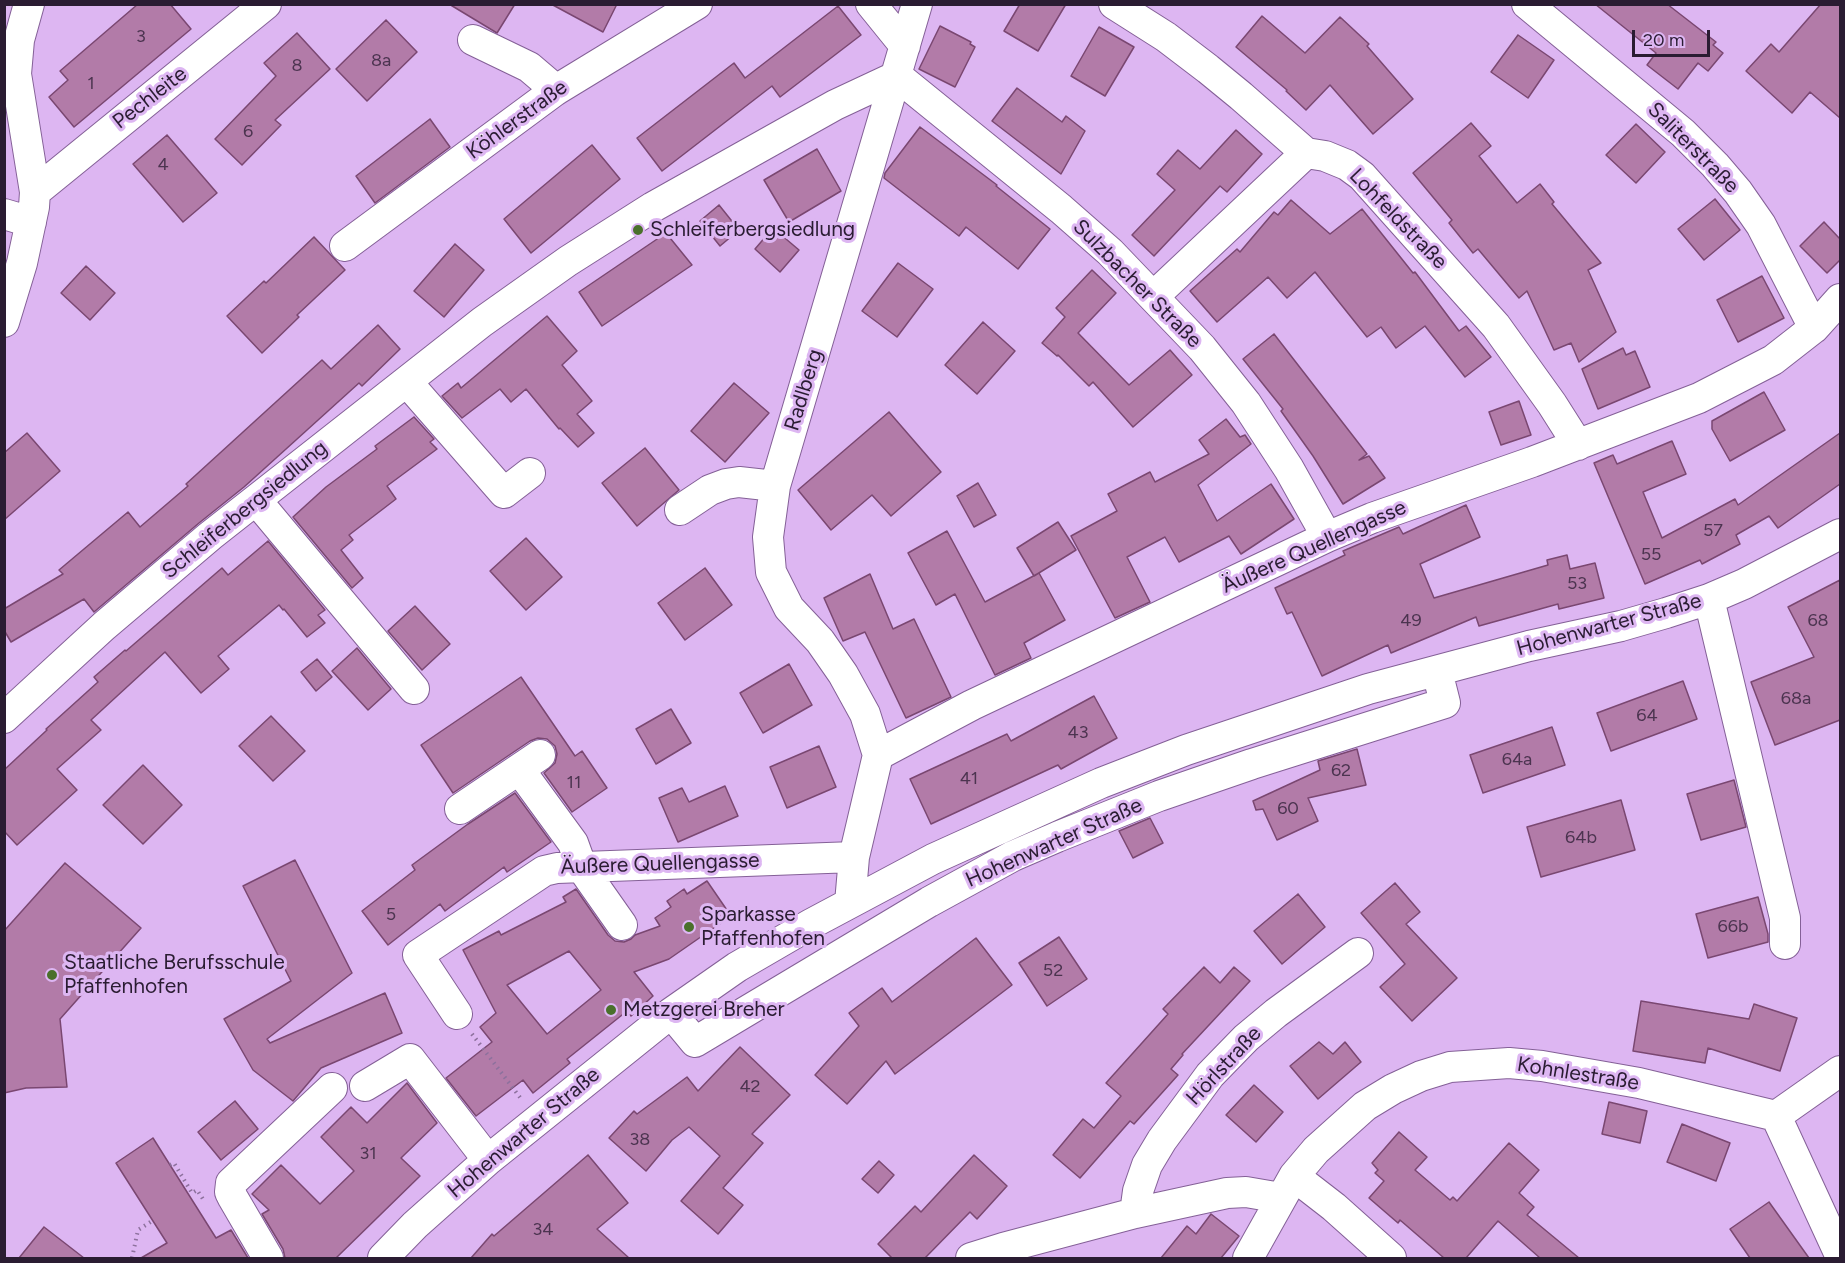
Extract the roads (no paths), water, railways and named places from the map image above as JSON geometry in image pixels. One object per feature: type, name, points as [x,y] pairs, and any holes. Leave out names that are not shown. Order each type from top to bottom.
[{"type":"street","points":[[4,321],[22,263],[18,218],[34,192],[16,74],[10,55],[19,40],[29,4]]},
{"type":"street","name":"Pechleite","points":[[34,192],[266,4]]},
{"type":"street","name":"Köhlerstraße","points":[[345,246],[556,90],[697,4]]},
{"type":"street","points":[[872,4],[905,46]]},
{"type":"street","name":"Radlberg","points":[[878,754],[865,714],[843,674],[820,641],[789,608],[771,572],[768,537],[775,486],[917,4]]},
{"type":"street","name":"Lohfeldstraße","points":[[1114,4],[1191,56],[1241,96],[1305,153],[1325,156],[1347,165],[1362,176],[1496,326],[1552,404],[1578,445]]},
{"type":"street","name":"Saliterstraße","points":[[1527,4],[1683,133],[1715,165],[1738,192],[1761,225],[1814,328]]},
{"type":"street","points":[[473,40],[528,67],[556,90]]},
{"type":"street","name":"Sulzbacher Straße","points":[[897,76],[1069,216],[1110,252],[1154,296],[1202,348],[1246,403],[1289,469],[1327,537]]},
{"type":"street","name":"Schleiferbergsiedlung","points":[[4,718],[104,626],[210,536],[482,322],[568,261],[646,212],[834,105],[897,76]]},
{"type":"street","points":[[1154,296],[1305,153]]},
{"type":"street","name":"Äußere Quellengasse","points":[[878,754],[972,705],[1327,537],[1372,518],[1578,445],[1699,398],[1773,360],[1814,328],[1840,299]]},
{"type":"street","points":[[407,382],[504,493],[530,473]]},
{"type":"street","points":[[680,510],[710,490],[726,484],[739,482],[775,486]]},
{"type":"street","points":[[256,500],[414,689]]},
{"type":"street","name":"Hohenwarter Straße","points":[[383,1258],[415,1225],[488,1160],[671,1013],[737,967],[811,924],[933,860],[1101,783],[1185,750],[1368,689],[1529,646],[1620,626],[1708,599],[1783,565],[1840,534]]},
{"type":"street","points":[[1708,599],[1785,918],[1785,944]]},
{"type":"street","name":"Hohenwarter Straße","points":[[671,1013],[695,1042],[929,902],[1024,851],[1159,796],[1210,778],[1445,703],[1437,671]]},
{"type":"street","points":[[850,903],[854,857],[878,754]]},
{"type":"street","points":[[460,809],[529,762],[573,843],[582,868],[622,926]]},
{"type":"street","name":"Äußere Quellengasse","points":[[457,1014],[418,955],[544,871],[557,868],[854,857]]},
{"type":"street","name":"Hörlstraße","points":[[1135,1213],[1138,1191],[1147,1165],[1162,1140],[1210,1075],[1246,1038],[1276,1013],[1358,953]]},
{"type":"street","points":[[365,1086],[411,1059],[488,1160]]},
{"type":"street","name":"Kohnlestraße","points":[[1248,1258],[1287,1187],[1316,1150],[1365,1106],[1402,1084],[1450,1067],[1509,1064],[1542,1066],[1640,1083],[1776,1116]]},
{"type":"street","points":[[1840,1071],[1776,1116],[1840,1255]]},
{"type":"street","points":[[268,1258],[230,1192],[231,1183],[332,1088]]},
{"type":"street","points":[[971,1258],[1135,1213],[1227,1193],[1263,1194],[1287,1187],[1334,1206],[1391,1258]]},
{"type":"place","name":"Schleiferbergsiedlung","points":[[638,230]]},
{"type":"place","name":"Sparkasse Pfaffenhofen","points":[[689,927]]},
{"type":"place","name":"Staatliche Berufsschule Pfaffenhofen","points":[[52,975]]},
{"type":"place","name":"Metzgerei Breher","points":[[611,1010]]}]
